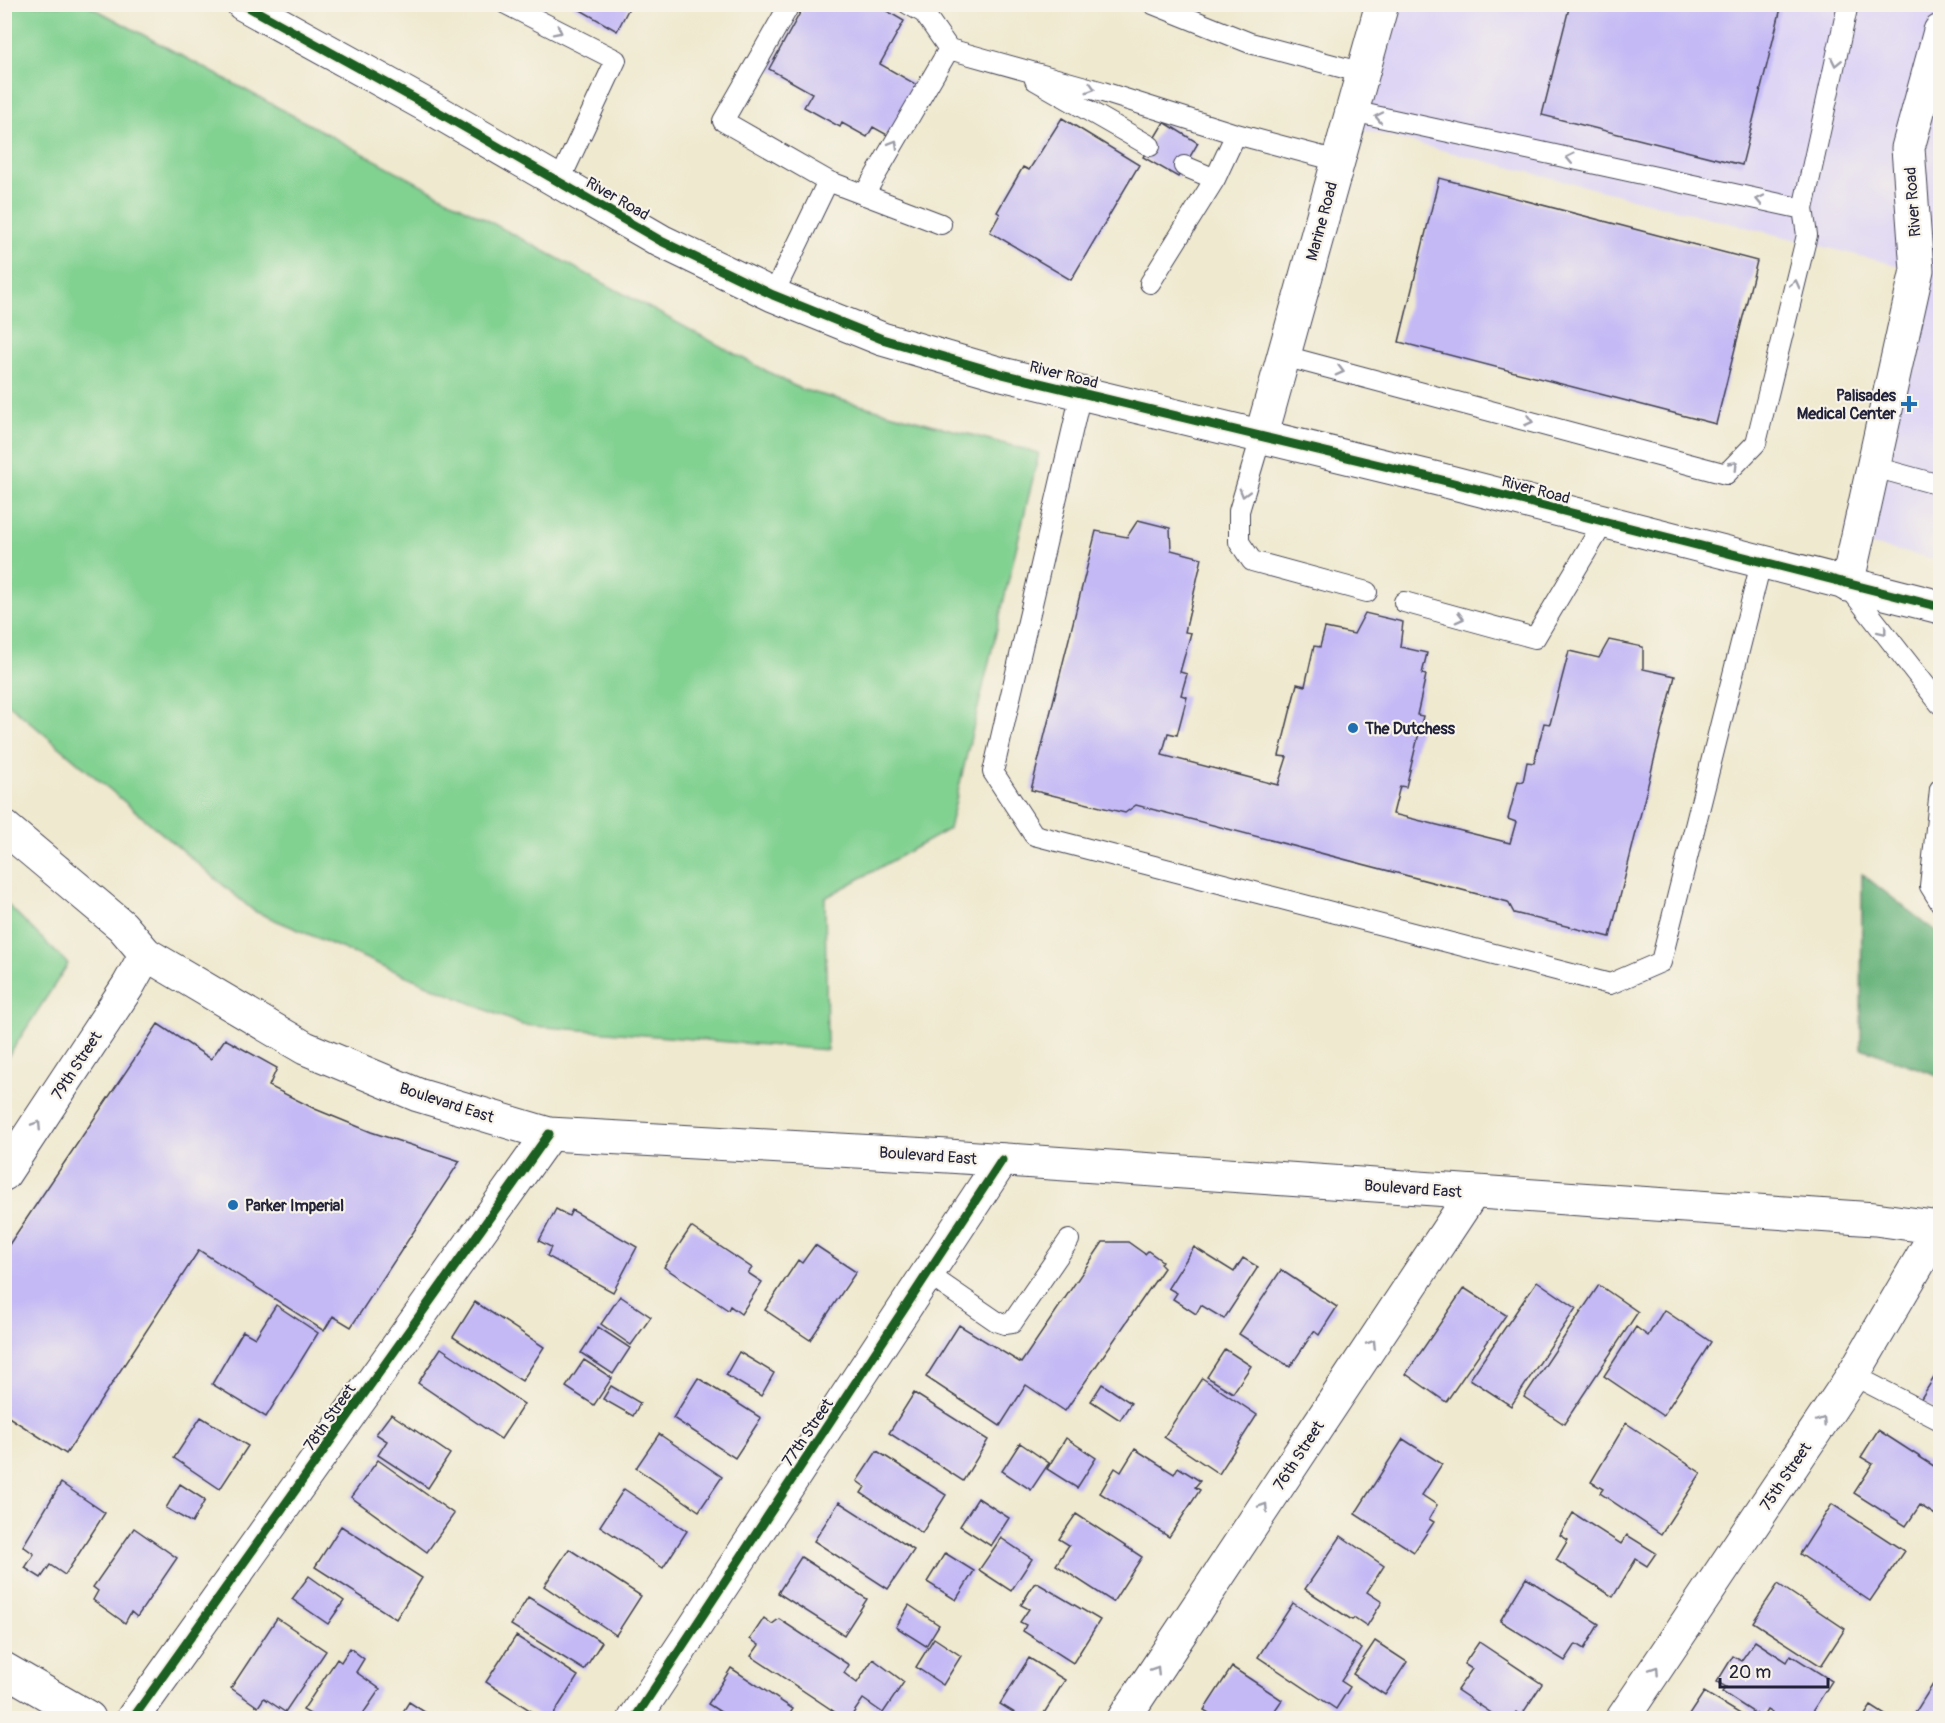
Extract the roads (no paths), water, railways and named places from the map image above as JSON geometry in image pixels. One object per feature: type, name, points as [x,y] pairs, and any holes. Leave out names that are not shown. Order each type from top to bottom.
[{"type":"street","name":"River Road","points":[[243,4],[661,241],[773,295],[882,339],[1081,393],[1941,607]]},
{"type":"street","name":"Marine Road","points":[[1261,437],[1382,4]]},
{"type":"street","name":"River Road","points":[[1846,585],[1917,270],[1908,148],[1941,31]]},
{"type":"street","name":"Boulevard East","points":[[6,829],[122,926],[146,954],[305,1048],[417,1095],[549,1134],[948,1156],[1875,1219],[1940,1228]]},
{"type":"street","name":"79th Street","points":[[4,1174],[128,986],[146,954]]},
{"type":"street","name":"78th Street","points":[[133,1719],[549,1134]]},
{"type":"street","name":"77th Street","points":[[635,1719],[929,1275],[1002,1160]]},
{"type":"street","name":"76th Street","points":[[1124,1719],[1473,1192]]},
{"type":"street","name":"75th Street","points":[[1623,1719],[1853,1376],[1940,1228]]},
{"type":"street","points":[[4,1669],[89,1719]]},
{"type":"lane","points":[[506,4],[616,60],[559,182]]},
{"type":"lane","points":[[790,4],[723,121],[828,181],[941,224]]},
{"type":"lane","points":[[908,4],[924,13],[949,49],[1103,92],[1236,134],[1338,161]]},
{"type":"lane","points":[[1153,4],[1250,43],[1362,73]]},
{"type":"lane","points":[[1284,356],[1725,474],[1756,443],[1807,235],[1803,209],[1848,4]]},
{"type":"lane","points":[[864,195],[949,49]]},
{"type":"lane","points":[[1009,66],[1150,146]]},
{"type":"lane","points":[[1352,111],[1803,209]]},
{"type":"lane","points":[[1150,284],[1215,178],[1236,134]]},
{"type":"lane","points":[[1184,166],[1215,178]]},
{"type":"lane","points":[[773,295],[828,181]]},
{"type":"lane","points":[[1081,393],[993,771],[1034,835],[1610,984],[1661,962],[1761,563]]},
{"type":"lane","points":[[1261,437],[1239,511],[1239,542],[1252,561],[1366,592]]},
{"type":"lane","points":[[1874,467],[1941,485]]},
{"type":"lane","points":[[1404,602],[1535,638],[1604,522]]},
{"type":"lane","points":[[1846,585],[1941,704]]},
{"type":"lane","points":[[1941,789],[1930,886],[1941,902]]},
{"type":"lane","points":[[929,1275],[996,1321],[1005,1324],[1012,1323],[1069,1240]]},
{"type":"lane","points":[[1853,1376],[1941,1420]]},
{"type":"place","name":"Palisades Medical Center","points":[[1909,404]]},
{"type":"place","name":"The Dutchess","points":[[1353,728]]},
{"type":"place","name":"Parker Imperial","points":[[233,1205]]}]
